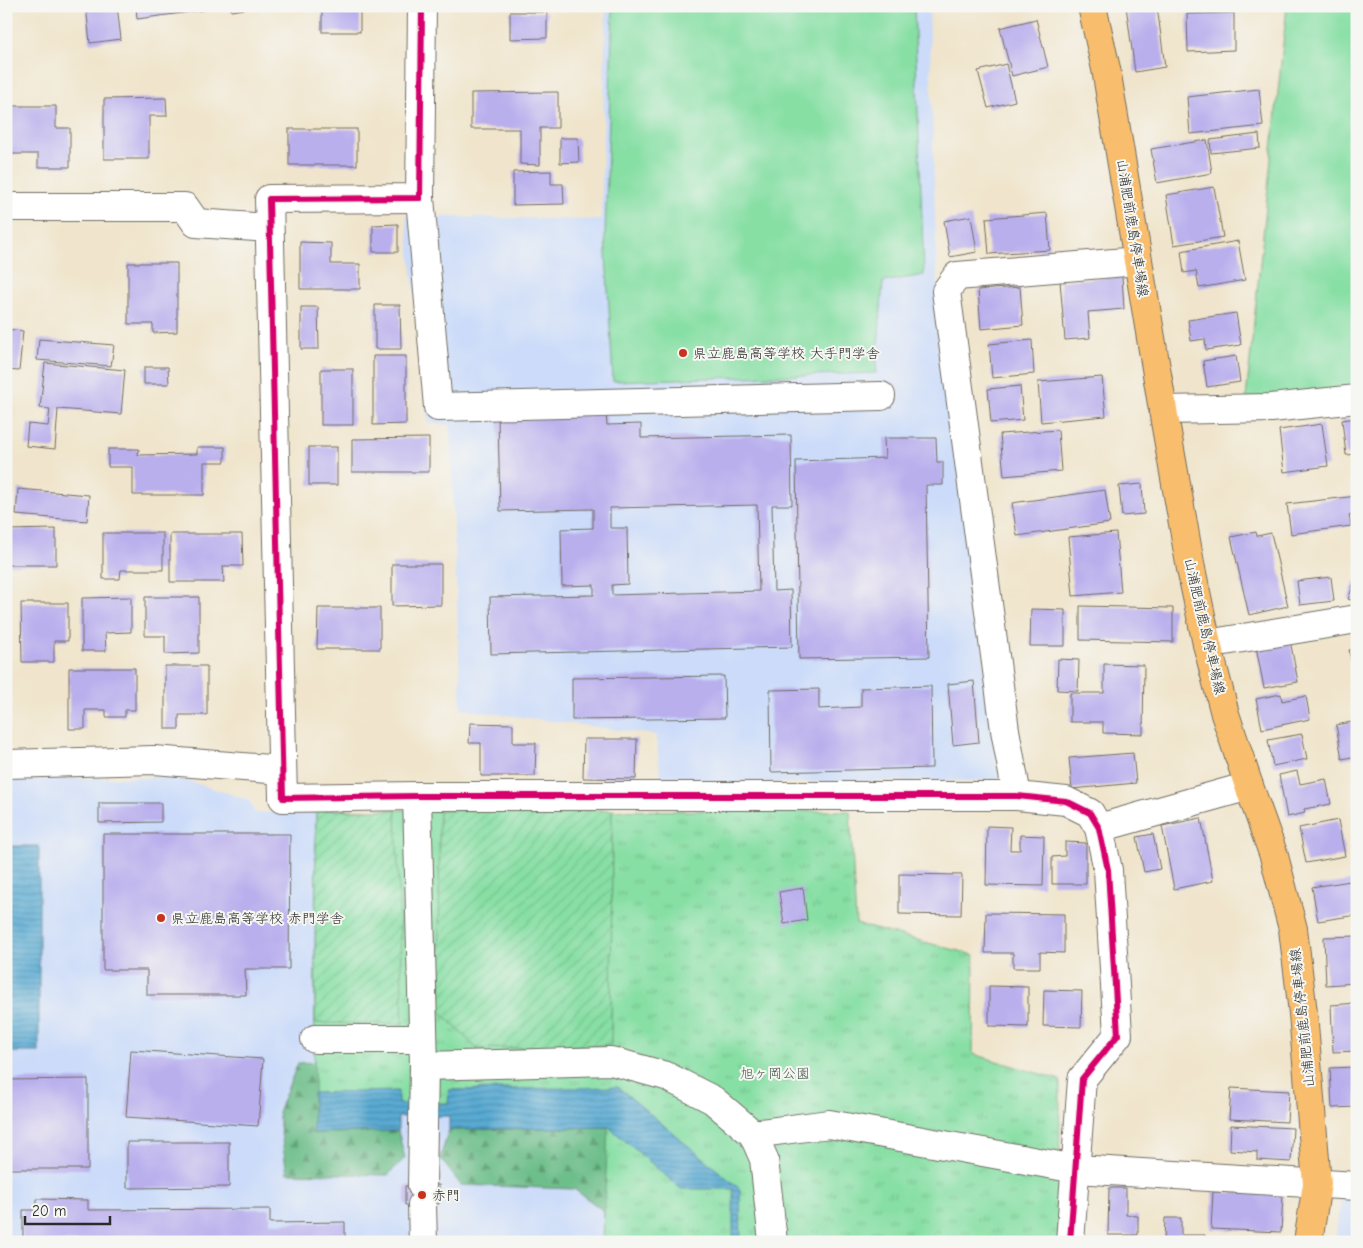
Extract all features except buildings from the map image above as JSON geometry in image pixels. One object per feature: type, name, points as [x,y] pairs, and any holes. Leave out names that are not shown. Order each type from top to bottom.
[{"type":"main road","name":"山浦肥前鹿島停車場線","points":[[1092,6],[1106,69],[1162,410],[1191,569],[1207,644],[1225,714],[1248,786],[1274,856],[1293,929],[1303,1013],[1317,1184],[1308,1242]]},
{"type":"street","points":[[422,6],[420,198],[438,407],[881,396]]},
{"type":"street","points":[[420,198],[269,199],[283,798],[417,796],[1017,796],[1066,801],[1090,813],[1099,828],[1108,870],[1118,1035],[1082,1079],[1070,1242]]},
{"type":"street","points":[[6,207],[185,207],[196,223],[269,228]]},
{"type":"street","points":[[1017,796],[1003,710],[946,291],[957,276],[1138,261]]},
{"type":"street","points":[[1162,410],[1271,408],[1357,399]]},
{"type":"street","points":[[1207,644],[1357,619]]},
{"type":"street","points":[[6,764],[154,760],[282,770]]},
{"type":"street","points":[[1099,828],[1248,786]]},
{"type":"street","points":[[417,796],[424,1066],[423,1242]]},
{"type":"street","points":[[315,1038],[423,1039]]},
{"type":"street","points":[[424,1066],[611,1060],[666,1076],[712,1100],[753,1134],[764,1159],[774,1242]]},
{"type":"street","points":[[753,1134],[829,1124],[1076,1169],[1357,1186]]},
{"type":"shaded area","name":"県立鹿島高等学校 大手門学舎","points":[[606,6],[929,6],[937,283],[999,780],[661,784],[656,735],[461,709],[450,425],[428,423],[406,216],[601,220]]},
{"type":"shaded area","name":"県立鹿島高等学校 赤門学舎","points":[[176,777],[249,800],[255,813],[316,810],[314,1116],[609,1105],[603,1242],[6,1242],[6,779]]},
{"type":"shaded area","points":[[1342,1193],[1357,1194],[1357,1242],[1335,1242]]},
{"type":"green space","points":[[613,6],[914,6],[924,275],[883,282],[876,373],[613,381],[605,234]]},
{"type":"green space","points":[[1287,6],[1357,6],[1357,390],[1246,398]]},
{"type":"green space","name":"旭ヶ岡公園","points":[[316,810],[850,811],[856,924],[974,955],[973,1054],[1060,1080],[1059,1242],[603,1242],[609,1105],[314,1117]]},
{"type":"green space","points":[[316,810],[396,810],[403,1024],[315,1023]]},
{"type":"green space","points":[[439,810],[612,810],[611,1045],[477,1049],[440,1011]]},
{"type":"green space","points":[[373,1059],[313,1133],[398,1131],[405,1158],[388,1175],[287,1173],[278,1112],[298,1063]]},
{"type":"green space","points":[[609,1127],[603,1242],[604,1211],[574,1189],[461,1185],[440,1158],[449,1130]]},
{"type":"water","points":[[6,846],[39,846],[39,1052],[6,1052]]},
{"type":"water","points":[[618,1087],[740,1189],[741,1242],[733,1242],[733,1189],[681,1189],[609,1127],[449,1130],[449,1116],[398,1117],[398,1131],[313,1133],[313,1093],[398,1091],[398,1104],[448,1103],[449,1090]]},
{"type":"cycle path","points":[[422,6],[420,198],[269,199],[283,798],[417,796],[1017,796],[1066,801],[1090,813],[1099,828],[1108,870],[1118,1035],[1082,1079],[1070,1242]]},
{"type":"place","name":"県立鹿島高等学校 大手門学舎","points":[[683,353]]},
{"type":"place","name":"県立鹿島高等学校 赤門学舎","points":[[161,918]]},
{"type":"place","name":"赤門","points":[[422,1195]]}]
